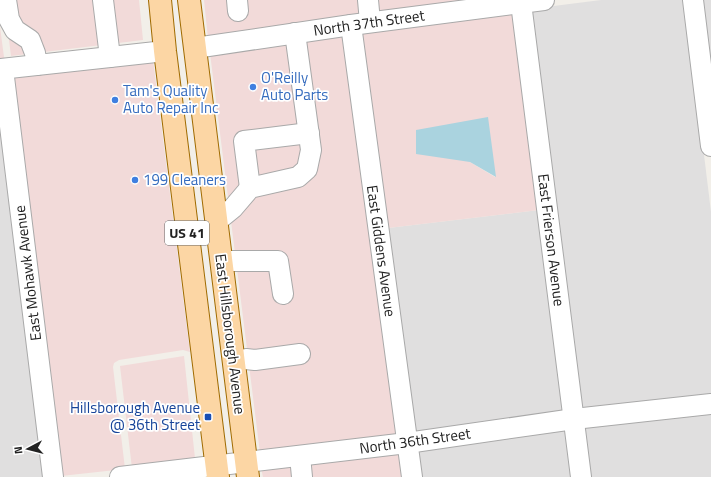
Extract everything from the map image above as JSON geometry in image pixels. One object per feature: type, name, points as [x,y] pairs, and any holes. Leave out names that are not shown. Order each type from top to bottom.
[{"type":"main road","name":"East Hillsborough Avenue","points":[[160,0],[217,471]]},
{"type":"main road","points":[[172,0],[177,22],[181,30],[195,48]]},
{"type":"main road","name":"East Hillsborough Avenue","points":[[190,0],[247,470]]},
{"type":"main road","points":[[165,51],[187,77],[203,111]]},
{"type":"street","points":[[6,0],[8,18],[15,30],[30,40],[35,53],[37,65]]},
{"type":"street","points":[[103,0],[110,57]]},
{"type":"street","points":[[368,0],[370,22]]},
{"type":"street","name":"North 37th Street","points":[[195,48],[370,22],[544,0]]},
{"type":"street","points":[[693,0],[711,146]]},
{"type":"street","name":"East Frierson Avenue","points":[[521,3],[581,477]]},
{"type":"street","name":"East Giddens Avenue","points":[[351,25],[412,477]]},
{"type":"street","points":[[216,220],[233,208],[250,188],[298,177],[307,169],[311,150],[295,33]]},
{"type":"street","points":[[2,69],[165,51]]},
{"type":"street","name":"East Mohawk Avenue","points":[[2,69],[53,477]]},
{"type":"street","points":[[250,188],[244,141],[309,133]]},
{"type":"street","points":[[221,261],[278,261],[283,294]]},
{"type":"street","points":[[234,361],[246,359],[255,360],[300,354]]},
{"type":"street","name":"North 36th Street","points":[[120,477],[247,470],[300,456],[407,443],[574,419],[711,404]]},
{"type":"street","points":[[300,456],[302,477]]},
{"type":"shaded area","points":[[4,0],[139,0],[143,40],[11,56]]},
{"type":"shaded area","points":[[204,0],[487,0],[208,39]]},
{"type":"shaded area","points":[[601,0],[685,0],[711,212],[711,397],[581,411],[530,9]]},
{"type":"shaded area","points":[[701,0],[711,0],[711,79]]},
{"type":"shaded area","points":[[514,11],[539,210],[388,228],[360,31]],"holes":[[[487,117],[495,177],[470,162]]]},
{"type":"shaded area","points":[[0,27],[4,57],[6,61],[0,62]]},
{"type":"shaded area","points":[[344,33],[398,437],[260,453],[210,53]]},
{"type":"shaded area","points":[[153,60],[190,352],[183,350],[119,360],[114,363],[113,367],[125,469],[61,476],[12,75]]},
{"type":"shaded area","points":[[0,111],[45,477],[0,477]]},
{"type":"shaded area","points":[[539,210],[565,413],[414,435],[388,228]]},
{"type":"shaded area","points":[[184,356],[197,477],[133,477],[120,366]]},
{"type":"shaded area","points":[[711,411],[711,477],[589,477],[583,425]]},
{"type":"shaded area","points":[[567,427],[573,477],[420,477],[416,449]]},
{"type":"shaded area","points":[[400,452],[403,477],[263,477],[261,468]]},
{"type":"water","points":[[488,117],[496,177],[470,162],[416,154],[416,130]]},
{"type":"place","name":"O'Reilly Auto Parts","points":[[253,87]]},
{"type":"place","name":"Tam's Quality Auto Repair Inc","points":[[115,100]]},
{"type":"place","name":"199 Cleaners","points":[[135,180]]},
{"type":"place","name":"Hillsborough Avenue @ 36th Street","points":[[208,417]]}]
